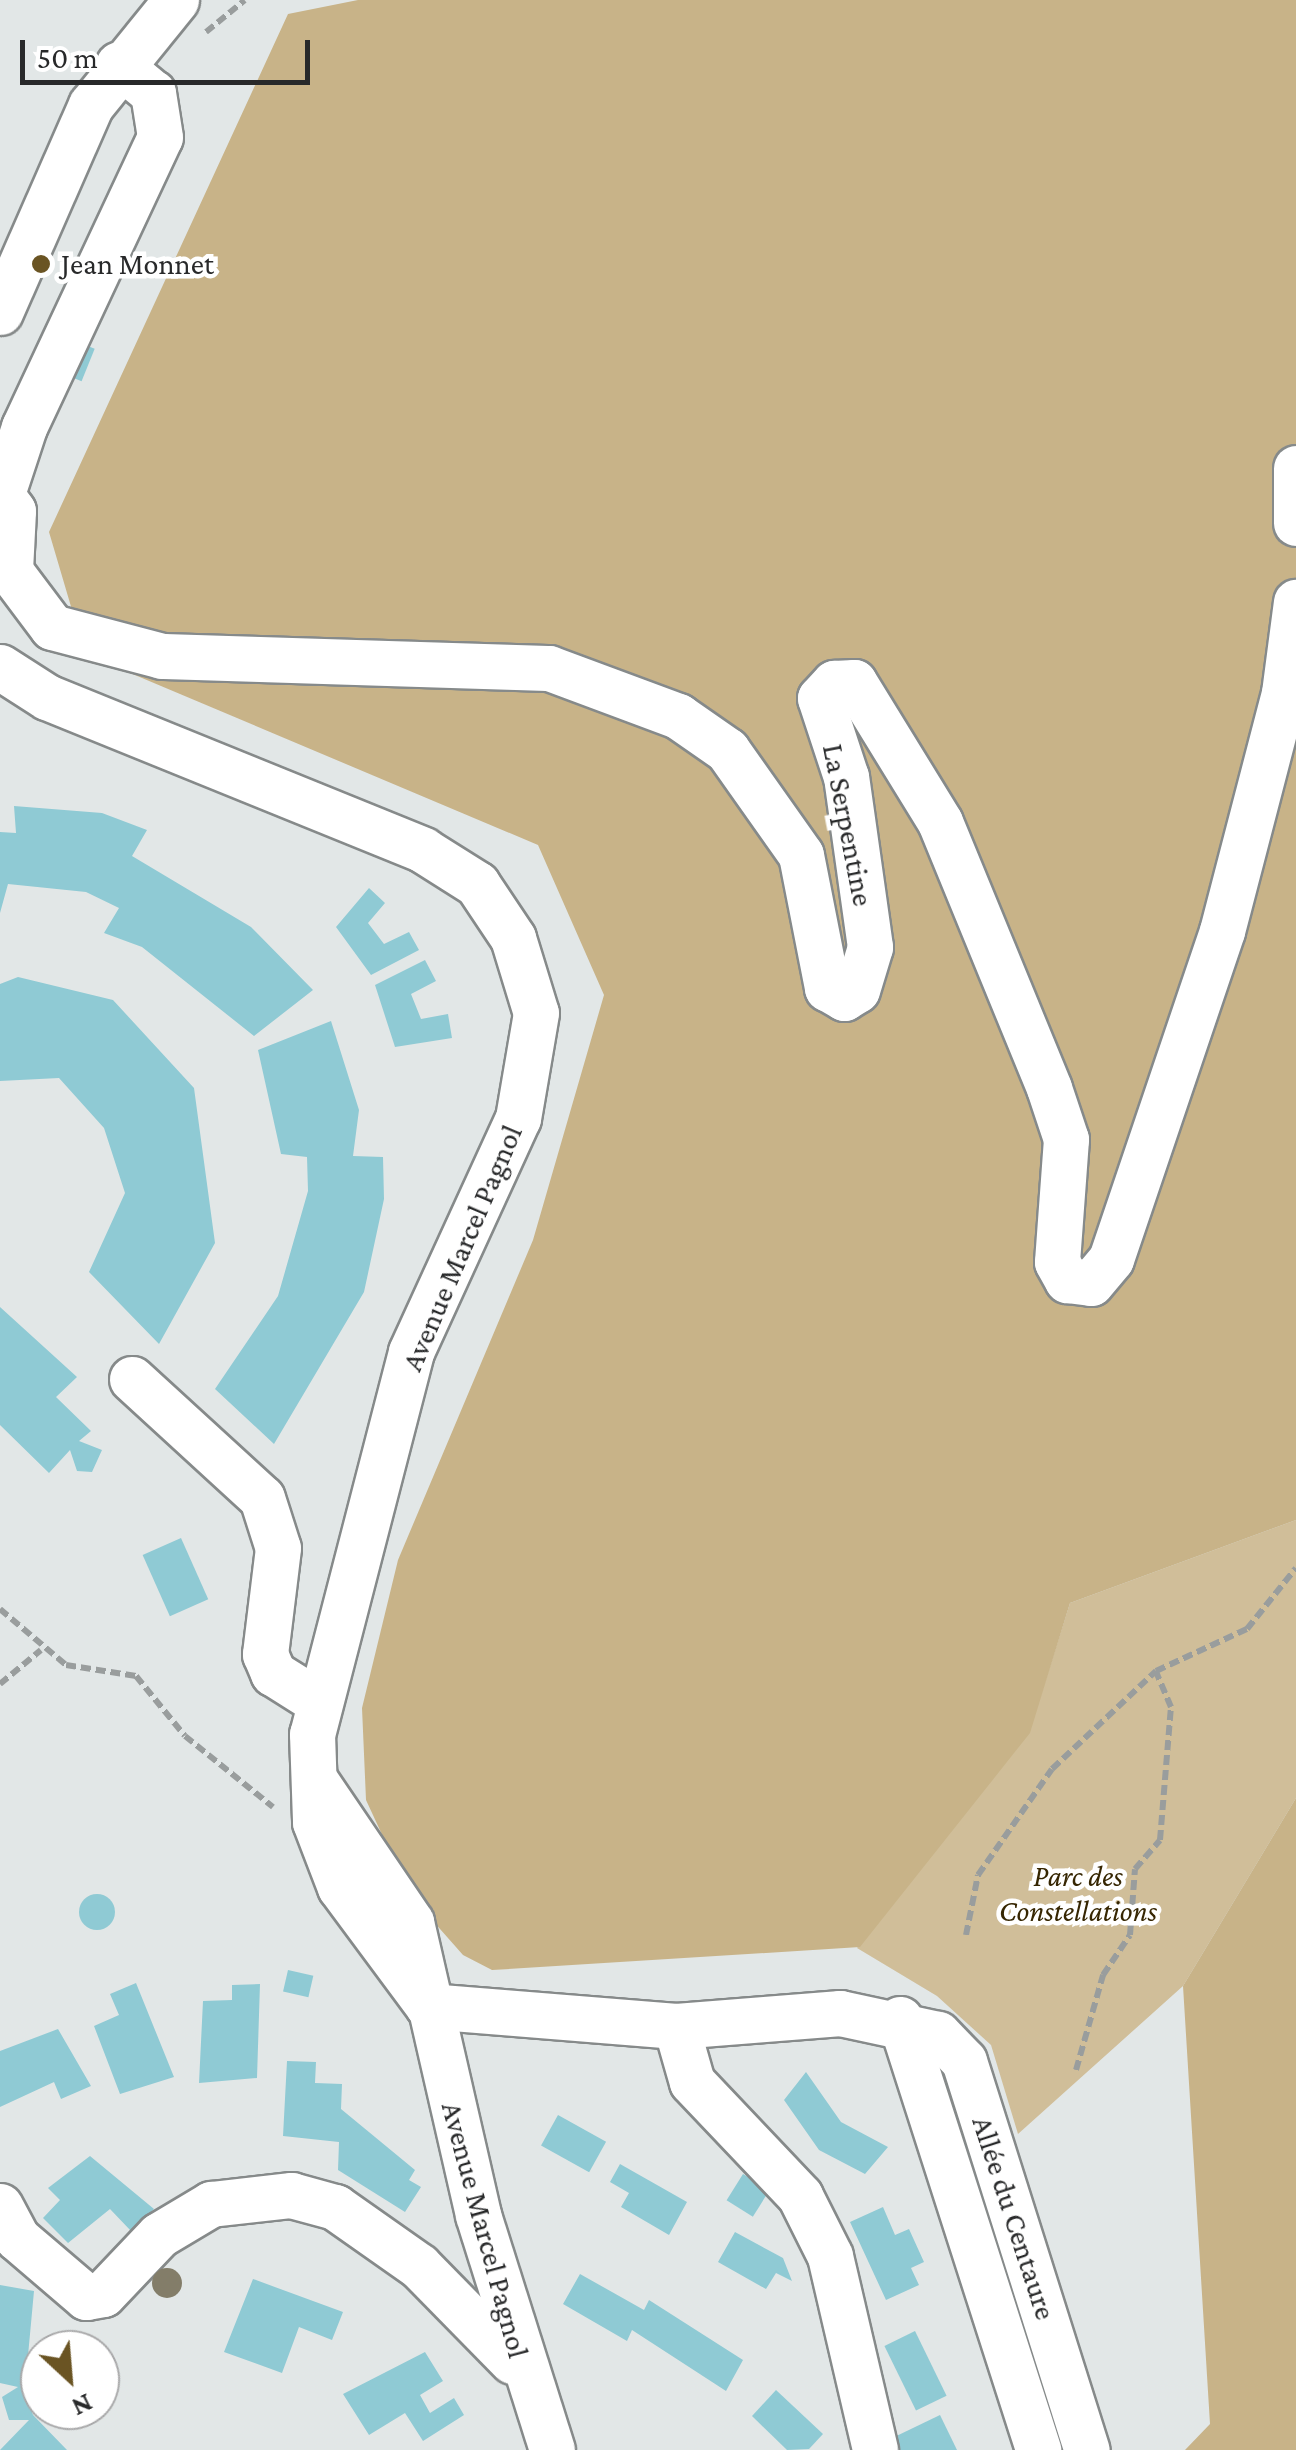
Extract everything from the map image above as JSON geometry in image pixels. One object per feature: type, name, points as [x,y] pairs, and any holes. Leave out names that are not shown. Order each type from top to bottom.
[{"type":"street","points":[[0,312],[46,195],[118,64],[176,0]]},
{"type":"street","points":[[1,493],[160,137],[153,93],[118,64]]},
{"type":"street","points":[[1296,468],[1296,523]]},
{"type":"street","name":"La Serpentine","points":[[1,493],[13,511],[10,570],[52,628],[162,656],[549,668],[678,716],[727,750],[801,855],[826,988],[844,998],[862,981],[870,947],[846,776],[820,698],[834,682],[854,682],[940,822],[1049,1088],[1066,1140],[1057,1262],[1067,1280],[1079,1282],[1092,1283],[1111,1259],[1222,931],[1284,693],[1296,602]]},
{"type":"street","name":"Avenue Marcel Pagnol","points":[[0,667],[47,697],[347,814],[477,884],[513,938],[536,1013],[518,1118],[412,1352],[316,1700],[315,1802],[340,1887],[428,2006],[478,2215],[522,2374],[552,2450]]},
{"type":"street","points":[[132,1378],[262,1498],[278,1548],[265,1654],[273,1673],[316,1700]]},
{"type":"street","name":"Allée du Centaure","points":[[428,2006],[676,2026],[840,2013],[900,2019],[938,2034],[964,2061],[1087,2450]]},
{"type":"street","name":"Allée du Centaure","points":[[900,2019],[1038,2450]]},
{"type":"street","points":[[676,2026],[692,2082],[800,2196],[830,2256],[875,2450]]},
{"type":"street","points":[[0,2206],[18,2238],[86,2297],[103,2294],[180,2220],[248,2197],[291,2195],[335,2207],[419,2266],[522,2374]]},
{"type":"street","points":[[419,2266],[462,2246],[478,2215]]},
{"type":"path","points":[[966,1935],[978,1876],[1052,1770],[1156,1671],[1247,1629],[1296,1568]]},
{"type":"path","points":[[0,1609],[41,1650],[66,1665],[136,1676],[185,1736],[287,1818],[315,1802]]},
{"type":"path","points":[[0,1684],[41,1650]]},
{"type":"path","points":[[1076,2070],[1103,1975],[1130,1935],[1136,1870],[1160,1840],[1171,1707],[1156,1671]]},
{"type":"green space","name":"Parc des Constellations","points":[[1296,1520],[1296,1798],[1183,1986],[1018,2134],[991,2045],[937,1996],[857,1948],[1029,1733],[1070,1603]]},
{"type":"shaded area","points":[[358,0],[1296,0],[1296,1520],[1070,1603],[1030,1733],[860,1947],[492,1970],[463,1955],[410,1895],[366,1800],[362,1708],[398,1560],[533,1240],[604,995],[538,845],[85,654],[49,532],[288,14]]},
{"type":"shaded area","points":[[1296,1798],[1296,2450],[1185,2450],[1210,2424],[1183,1986]]},
{"type":"building","points":[[78,342],[95,349],[82,381],[65,374]]},
{"type":"building","points":[[14,806],[102,813],[147,830],[132,856],[251,927],[313,990],[254,1036],[142,947],[104,933],[119,908],[86,892],[8,884],[0,913],[0,832],[16,833]]},
{"type":"building","points":[[369,888],[385,903],[368,923],[384,944],[409,932],[419,950],[371,975],[336,927]]},
{"type":"building","points":[[425,960],[436,981],[411,994],[421,1019],[448,1014],[452,1038],[395,1047],[375,985]]},
{"type":"building","points":[[18,977],[113,1000],[194,1088],[215,1243],[159,1344],[89,1272],[125,1193],[104,1128],[59,1078],[0,1081],[0,984]]},
{"type":"building","points":[[331,1021],[359,1110],[353,1156],[383,1157],[384,1199],[364,1292],[274,1444],[215,1389],[278,1296],[308,1191],[307,1157],[281,1154],[258,1050]]},
{"type":"building","points":[[0,1307],[77,1377],[56,1397],[91,1431],[79,1441],[102,1450],[92,1472],[77,1471],[70,1450],[49,1473],[0,1425]]},
{"type":"building","points":[[181,1538],[208,1599],[170,1616],[143,1555]]},
{"type":"building","points":[[97,1894],[110,1899],[115,1912],[110,1925],[97,1930],[84,1925],[79,1912],[84,1899]]},
{"type":"building","points":[[288,1970],[313,1976],[308,1997],[283,1991]]},
{"type":"building","points":[[136,1983],[174,2077],[120,2094],[94,2026],[119,2015],[110,1994]]},
{"type":"building","points":[[260,1984],[257,2078],[199,2083],[203,2001],[232,2000],[232,1985]]},
{"type":"building","points":[[58,2029],[91,2086],[61,2099],[54,2082],[0,2107],[0,2051]]},
{"type":"building","points":[[287,2061],[316,2062],[315,2083],[342,2084],[341,2109],[415,2170],[409,2180],[421,2187],[405,2212],[338,2170],[339,2142],[283,2136]]},
{"type":"building","points":[[806,2072],[841,2122],[888,2147],[865,2174],[819,2150],[784,2100]]},
{"type":"building","points":[[558,2115],[606,2142],[589,2172],[541,2146]]},
{"type":"building","points":[[90,2156],[154,2209],[131,2231],[110,2209],[68,2243],[43,2218],[60,2200],[48,2188]]},
{"type":"building","points":[[620,2164],[687,2202],[669,2235],[621,2207],[629,2193],[610,2182]]},
{"type":"building","points":[[743,2174],[769,2190],[753,2217],[727,2200]]},
{"type":"building","points":[[883,2207],[895,2235],[909,2229],[924,2262],[911,2268],[919,2285],[886,2300],[850,2222]]},
{"type":"building","points":[[735,2232],[783,2258],[792,2281],[776,2273],[766,2289],[718,2262]]},
{"type":"building","points":[[580,2274],[644,2310],[649,2300],[743,2360],[726,2391],[632,2330],[627,2341],[563,2304]]},
{"type":"building","points":[[253,2279],[343,2312],[332,2340],[299,2327],[282,2373],[224,2352]]},
{"type":"building","points":[[0,2285],[34,2291],[30,2330],[20,2330],[20,2420],[9,2420],[2,2397],[18,2387],[0,2383]]},
{"type":"building","points":[[915,2331],[947,2396],[916,2411],[884,2346]]},
{"type":"building","points":[[425,2352],[443,2381],[420,2395],[430,2413],[454,2398],[464,2415],[423,2441],[405,2413],[369,2435],[343,2394]]},
{"type":"building","points":[[776,2390],[823,2434],[809,2449],[787,2450],[752,2416]]},
{"type":"building","points":[[940,2415],[957,2450],[889,2450],[886,2441]]},
{"type":"building","points":[[20,2429],[48,2430],[67,2450],[0,2450]]},
{"type":"place","name":"Jean Monnet","points":[[41,264]]}]
